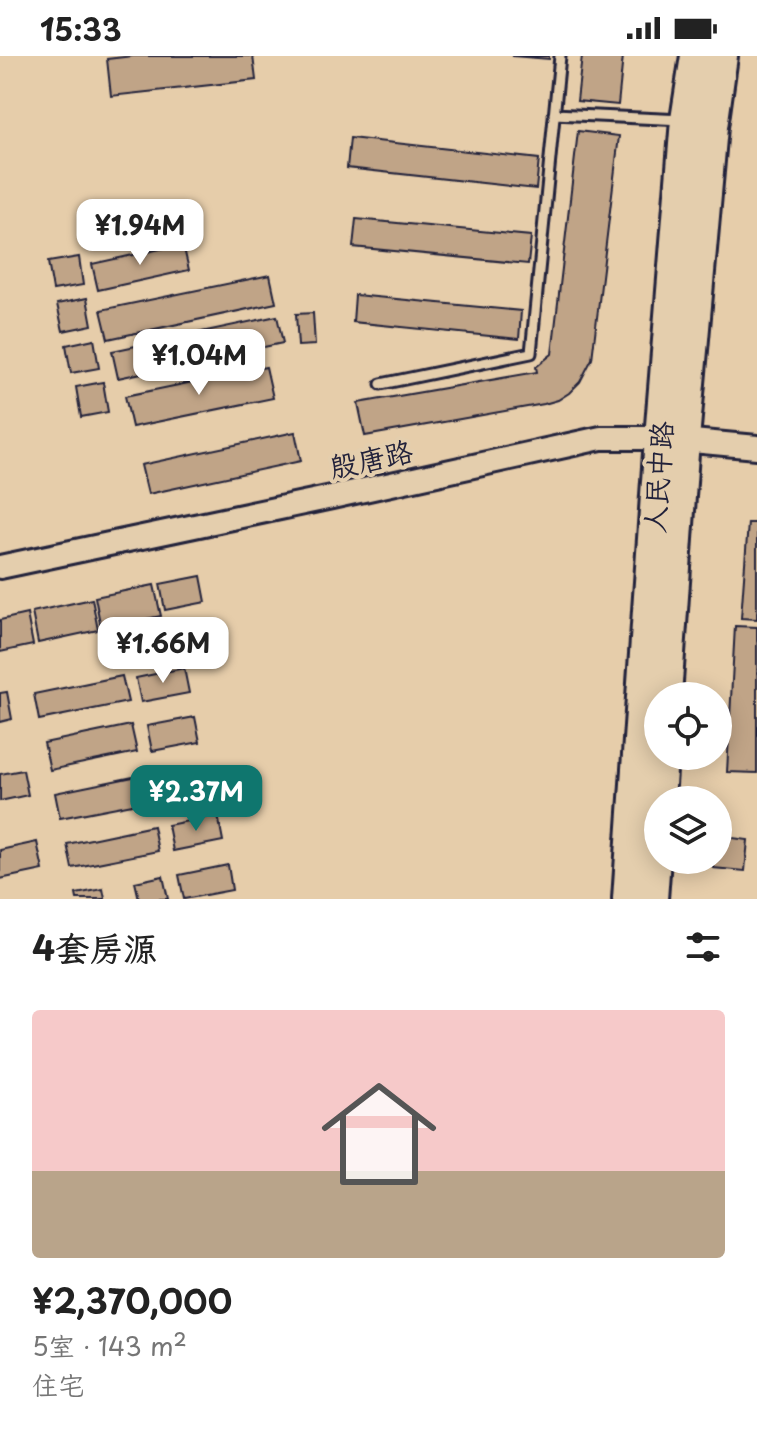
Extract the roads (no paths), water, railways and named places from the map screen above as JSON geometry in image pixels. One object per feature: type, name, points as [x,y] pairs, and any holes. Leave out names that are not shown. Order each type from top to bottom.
[{"type":"main road","name":"人民中路","points":[[666,682],[672,438],[686,120],[696,56]]},
{"type":"main road","name":"人民中路","points":[[628,899],[672,438],[722,56]]},
{"type":"main road","points":[[652,899],[654,874]]},
{"type":"street","name":"殷唐路","points":[[0,567],[601,438],[672,438],[757,447]]},
{"type":"lane","points":[[381,384],[531,353],[560,56]]},
{"type":"lane","points":[[554,114],[686,120]]}]
